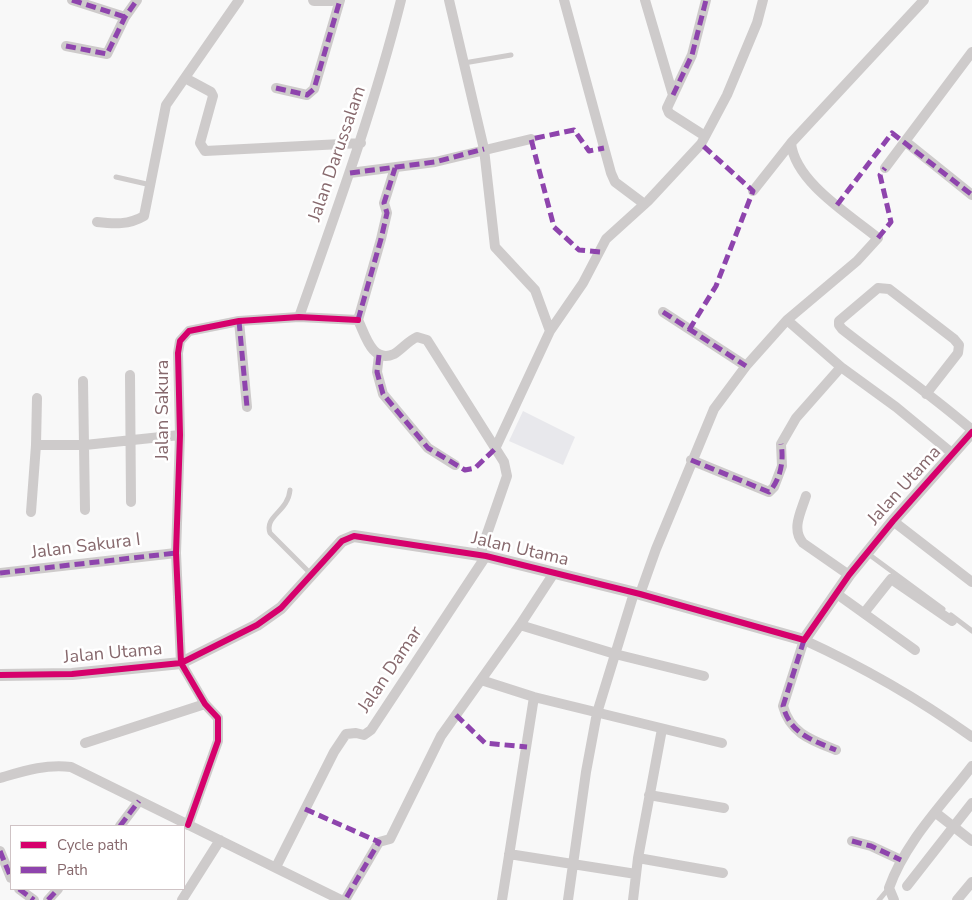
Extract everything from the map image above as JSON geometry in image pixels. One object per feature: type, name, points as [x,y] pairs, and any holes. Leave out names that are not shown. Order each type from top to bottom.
[{"type":"street","points":[[72,0],[125,18]]},
{"type":"street","points":[[66,46],[107,54],[125,18],[137,0]]},
{"type":"street","points":[[97,222],[116,224],[142,218],[147,212],[166,104],[239,0]]},
{"type":"street","points":[[314,0],[332,0]]},
{"type":"street","points":[[276,88],[307,95],[314,89],[340,0]]},
{"type":"street","name":"Jalan Darussalam","points":[[299,317],[361,143],[401,0]]},
{"type":"street","points":[[449,0],[484,149],[495,247],[535,290],[550,331]]},
{"type":"street","points":[[564,0],[611,173],[615,182],[644,202]]},
{"type":"street","points":[[645,0],[673,95]]},
{"type":"street","points":[[705,136],[667,111],[692,55],[706,0]]},
{"type":"street","points":[[495,449],[550,331],[583,283],[606,239],[644,202],[648,201],[700,144],[705,136],[727,95],[757,24],[763,0]]},
{"type":"street","points":[[753,191],[791,143],[924,0]]},
{"type":"street","points":[[885,168],[972,52]]},
{"type":"street","points":[[185,78],[211,92],[213,96],[200,143],[205,151],[361,143]]},
{"type":"street","points":[[350,173],[435,162],[531,139]]},
{"type":"street","points":[[906,142],[972,195]]},
{"type":"street","points":[[568,900],[586,772],[597,713],[615,654],[637,593],[691,460],[714,409],[746,366],[787,320],[857,261],[878,238],[819,191],[792,155],[791,143]]},
{"type":"street","points":[[395,168],[384,202],[387,213],[381,239],[358,320],[373,351],[379,355],[394,354],[416,336],[427,340],[506,468],[507,476],[483,555]]},
{"type":"street","points":[[926,394],[958,353],[959,345],[954,339],[889,289],[878,288],[839,321],[839,325],[972,431]]},
{"type":"street","points":[[663,312],[746,366]]},
{"type":"street","name":"Jalan Sakura","points":[[181,663],[176,553],[180,436],[178,353],[180,341],[189,331],[239,321],[299,317],[330,317],[358,320]]},
{"type":"street","points":[[787,320],[841,367],[896,407],[953,454]]},
{"type":"street","points":[[239,321],[247,407]]},
{"type":"street","points":[[379,355],[377,372],[383,394],[428,448],[455,465]]},
{"type":"street","points":[[691,460],[769,492],[774,486],[782,466],[781,444],[796,418],[841,367]]},
{"type":"street","points":[[130,376],[131,502]]},
{"type":"street","points":[[83,381],[85,510]]},
{"type":"street","points":[[31,512],[37,398]]},
{"type":"street","name":"Jalan Utama","points":[[0,675],[72,674],[181,663],[257,625],[281,608],[342,541],[354,536],[483,555],[637,593],[804,640],[849,574],[972,431]]},
{"type":"street","points":[[36,445],[85,445],[180,436]]},
{"type":"street","points":[[806,496],[796,528],[798,537],[803,543],[849,574]]},
{"type":"street","points":[[893,521],[972,582]]},
{"type":"street","name":"Jalan Sakura I","points":[[0,573],[176,553]]},
{"type":"street","name":"Jalan Damar","points":[[276,867],[334,752],[346,734],[356,732],[364,735],[371,730],[483,555]]},
{"type":"street","points":[[0,778],[32,768],[54,765],[71,767],[343,900],[379,842],[390,839],[441,736],[520,625],[554,573]]},
{"type":"street","points":[[864,613],[891,579],[952,621]]},
{"type":"street","points":[[837,594],[915,650]]},
{"type":"street","points":[[520,625],[615,654],[704,676]]},
{"type":"street","points":[[836,750],[804,737],[793,728],[783,706],[804,640],[855,664],[947,718],[972,737]]},
{"type":"street","points":[[181,663],[205,704],[218,718],[218,741],[188,825]]},
{"type":"street","points":[[481,680],[534,697],[722,743]]},
{"type":"street","points":[[502,900],[534,697]]},
{"type":"street","points":[[85,743],[205,704]]},
{"type":"street","points":[[632,900],[662,728]]},
{"type":"street","points":[[894,900],[889,888],[901,860],[972,766]]},
{"type":"street","points":[[649,795],[724,808]]},
{"type":"street","points":[[121,825],[139,801]]},
{"type":"street","points":[[907,886],[972,803]]},
{"type":"street","points":[[936,813],[972,841]]},
{"type":"street","points":[[182,900],[220,840]]},
{"type":"street","points":[[852,841],[871,846],[901,860]]},
{"type":"street","points":[[0,851],[10,876]]},
{"type":"street","points":[[509,854],[636,874]]},
{"type":"street","points":[[638,858],[722,873]]},
{"type":"street","points":[[957,900],[972,882]]},
{"type":"street","points":[[20,890],[34,900]]},
{"type":"street","points":[[48,900],[57,890]]},
{"type":"lane","points":[[464,63],[511,55]]},
{"type":"lane","points":[[116,177],[151,185]]},
{"type":"lane","points":[[290,490],[286,506],[270,520],[268,527],[270,532],[311,574]]},
{"type":"lane","points":[[867,552],[972,631]]},
{"type":"lane","points":[[879,900],[889,888]]},
{"type":"shaded area","points":[[523,411],[575,437],[563,465],[509,441]]},
{"type":"marked path","points":[[72,0],[125,17]]},
{"type":"marked path","points":[[66,46],[107,54],[125,17],[137,0]]},
{"type":"marked path","points":[[276,88],[307,95],[314,89],[340,0]]},
{"type":"marked path","points":[[673,95],[692,55],[706,0]]},
{"type":"marked path","points":[[600,252],[579,250],[554,227],[531,139],[574,130],[589,151],[604,148]]},
{"type":"marked path","points":[[837,205],[892,133],[972,195]]},
{"type":"marked path","points":[[689,330],[716,286],[753,191],[701,144]]},
{"type":"marked path","points":[[350,173],[435,162],[484,149]]},
{"type":"marked path","points":[[358,320],[381,239],[387,213],[384,203],[395,168]]},
{"type":"marked path","points":[[878,238],[891,222],[880,175],[885,168]]},
{"type":"marked path","points":[[663,312],[746,366]]},
{"type":"marked path","points":[[239,321],[247,407]]},
{"type":"marked path","points":[[379,355],[377,372],[383,394],[428,448],[465,470],[475,468],[495,449]]},
{"type":"marked path","points":[[691,460],[769,492],[781,469],[781,444]]},
{"type":"marked path","points":[[0,573],[176,553]]},
{"type":"marked path","points":[[804,640],[783,706],[786,715],[796,729],[810,739],[836,750]]},
{"type":"marked path","points":[[456,715],[485,743],[527,747]]},
{"type":"marked path","points":[[121,825],[139,801]]},
{"type":"marked path","points":[[305,809],[379,842],[345,900]]},
{"type":"marked path","points":[[852,841],[871,846],[901,860]]},
{"type":"marked path","points":[[0,851],[10,876]]},
{"type":"marked path","points":[[20,890],[34,900]]},
{"type":"marked path","points":[[48,900],[57,890]]},
{"type":"cycle path","points":[[188,825],[218,741],[218,718],[205,704],[181,663],[176,553],[180,435],[178,353],[180,341],[189,331],[239,321],[299,317],[358,320]]},
{"type":"cycle path","points":[[0,675],[72,674],[181,663],[257,625],[281,608],[342,541],[354,536],[486,556],[640,594],[804,640],[849,575],[893,521],[972,432]]}]
